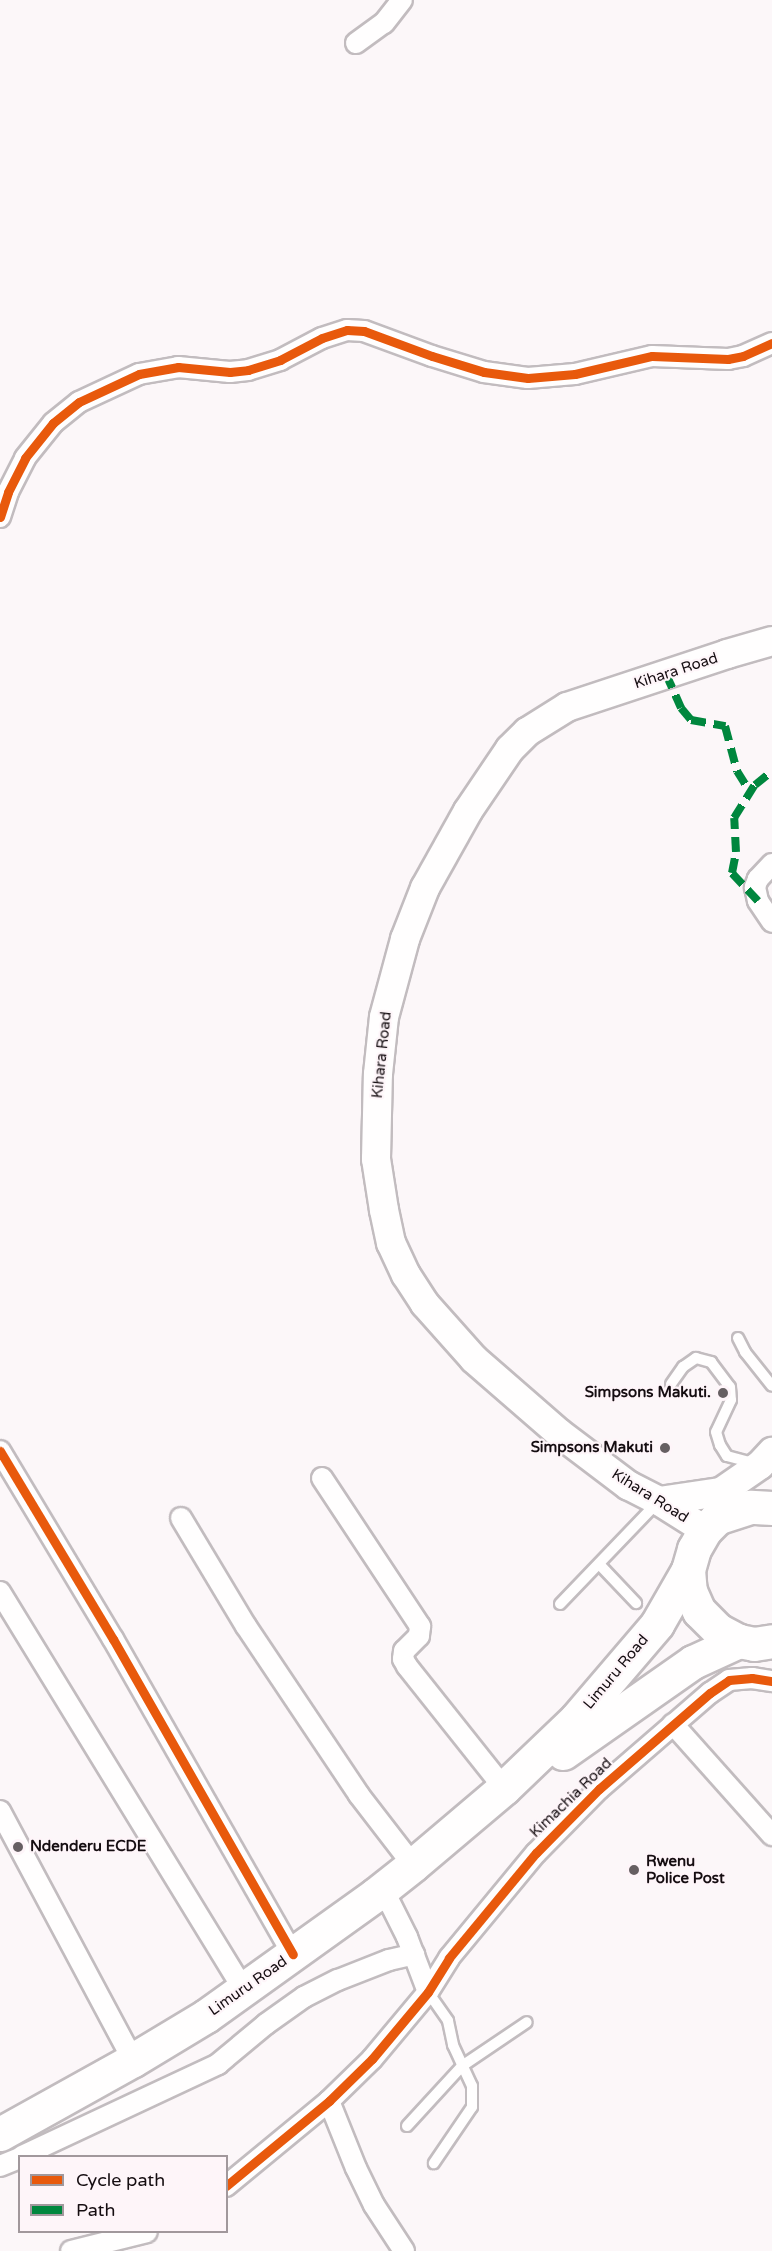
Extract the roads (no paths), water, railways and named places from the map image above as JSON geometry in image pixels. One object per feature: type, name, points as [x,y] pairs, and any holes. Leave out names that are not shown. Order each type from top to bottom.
[{"type":"highway","points":[[705,1530],[717,1518],[732,1511],[771,1503]]},
{"type":"highway","name":"Limuru Road","points":[[0,2134],[133,2060],[243,1989],[383,1889],[504,1788],[576,1719],[657,1624],[688,1570],[694,1549],[705,1530]]},
{"type":"highway","points":[[688,1570],[690,1591],[699,1611],[718,1630],[739,1641],[754,1644],[772,1641]]},
{"type":"highway","name":"Limuru Road","points":[[504,1788],[565,1752],[693,1662],[739,1641]]},
{"type":"main road","name":"Kihara Road","points":[[705,1530],[659,1500],[628,1486],[559,1433],[474,1359],[432,1312],[406,1275],[391,1243],[376,1159],[378,1074],[384,1017],[405,939],[425,888],[491,775],[526,732],[567,707],[727,654],[772,642]]},
{"type":"main road","points":[[659,1500],[721,1492],[766,1458]]},
{"type":"street","points":[[356,43],[384,23],[402,0]]},
{"type":"street","points":[[0,517],[8,492],[25,458],[53,423],[79,402],[139,374],[178,367],[230,372],[248,370],[280,360],[322,338],[347,330],[364,331],[484,372],[528,378],[575,374],[652,356],[728,359],[743,357],[772,343]]},
{"type":"street","points":[[772,864],[758,879],[755,887],[758,901],[772,922]]},
{"type":"street","points":[[0,1451],[113,1639],[293,1954]]},
{"type":"street","points":[[322,1478],[420,1626],[419,1636],[404,1651],[403,1659],[407,1666],[504,1788]]},
{"type":"street","points":[[181,1518],[246,1626],[352,1786],[413,1865]]},
{"type":"street","points":[[0,1592],[243,1989]]},
{"type":"street","name":"Kimachia Road","points":[[228,2184],[328,2102],[372,2059],[428,1992],[449,1958],[536,1853],[599,1789],[673,1724],[729,1680],[752,1678],[772,1681]]},
{"type":"street","points":[[673,1724],[772,1835]]},
{"type":"street","points":[[0,1812],[133,2060]]},
{"type":"street","points":[[383,1889],[414,1954],[428,1992]]},
{"type":"street","points":[[25,2155],[218,2064],[266,2024],[304,1997],[338,1980],[388,1960],[414,1954]]},
{"type":"street","points":[[328,2102],[374,2205],[404,2251]]},
{"type":"street","points":[[0,2166],[18,2158]]},
{"type":"street","points":[[70,2251],[109,2247],[144,2233]]},
{"type":"lane","points":[[738,1338],[745,1353],[772,1386]]},
{"type":"lane","points":[[671,1384],[683,1367],[696,1358],[711,1362],[730,1387],[731,1400],[716,1432],[720,1445],[727,1456],[766,1458]]},
{"type":"lane","points":[[560,1604],[659,1500]]},
{"type":"lane","points":[[598,1564],[636,1603]]},
{"type":"lane","points":[[428,1992],[448,2021],[453,2045],[472,2085],[472,2107],[434,2163]]},
{"type":"lane","points":[[407,2126],[462,2066],[527,2022]]},
{"type":"place","name":"Simpsons Makuti.","points":[[723,1393]]},
{"type":"place","name":"Simpsons Makuti","points":[[665,1448]]},
{"type":"place","name":"Ndenderu ECDE","points":[[18,1847]]},
{"type":"place","name":"Rwenu Police Post","points":[[634,1870]]}]
